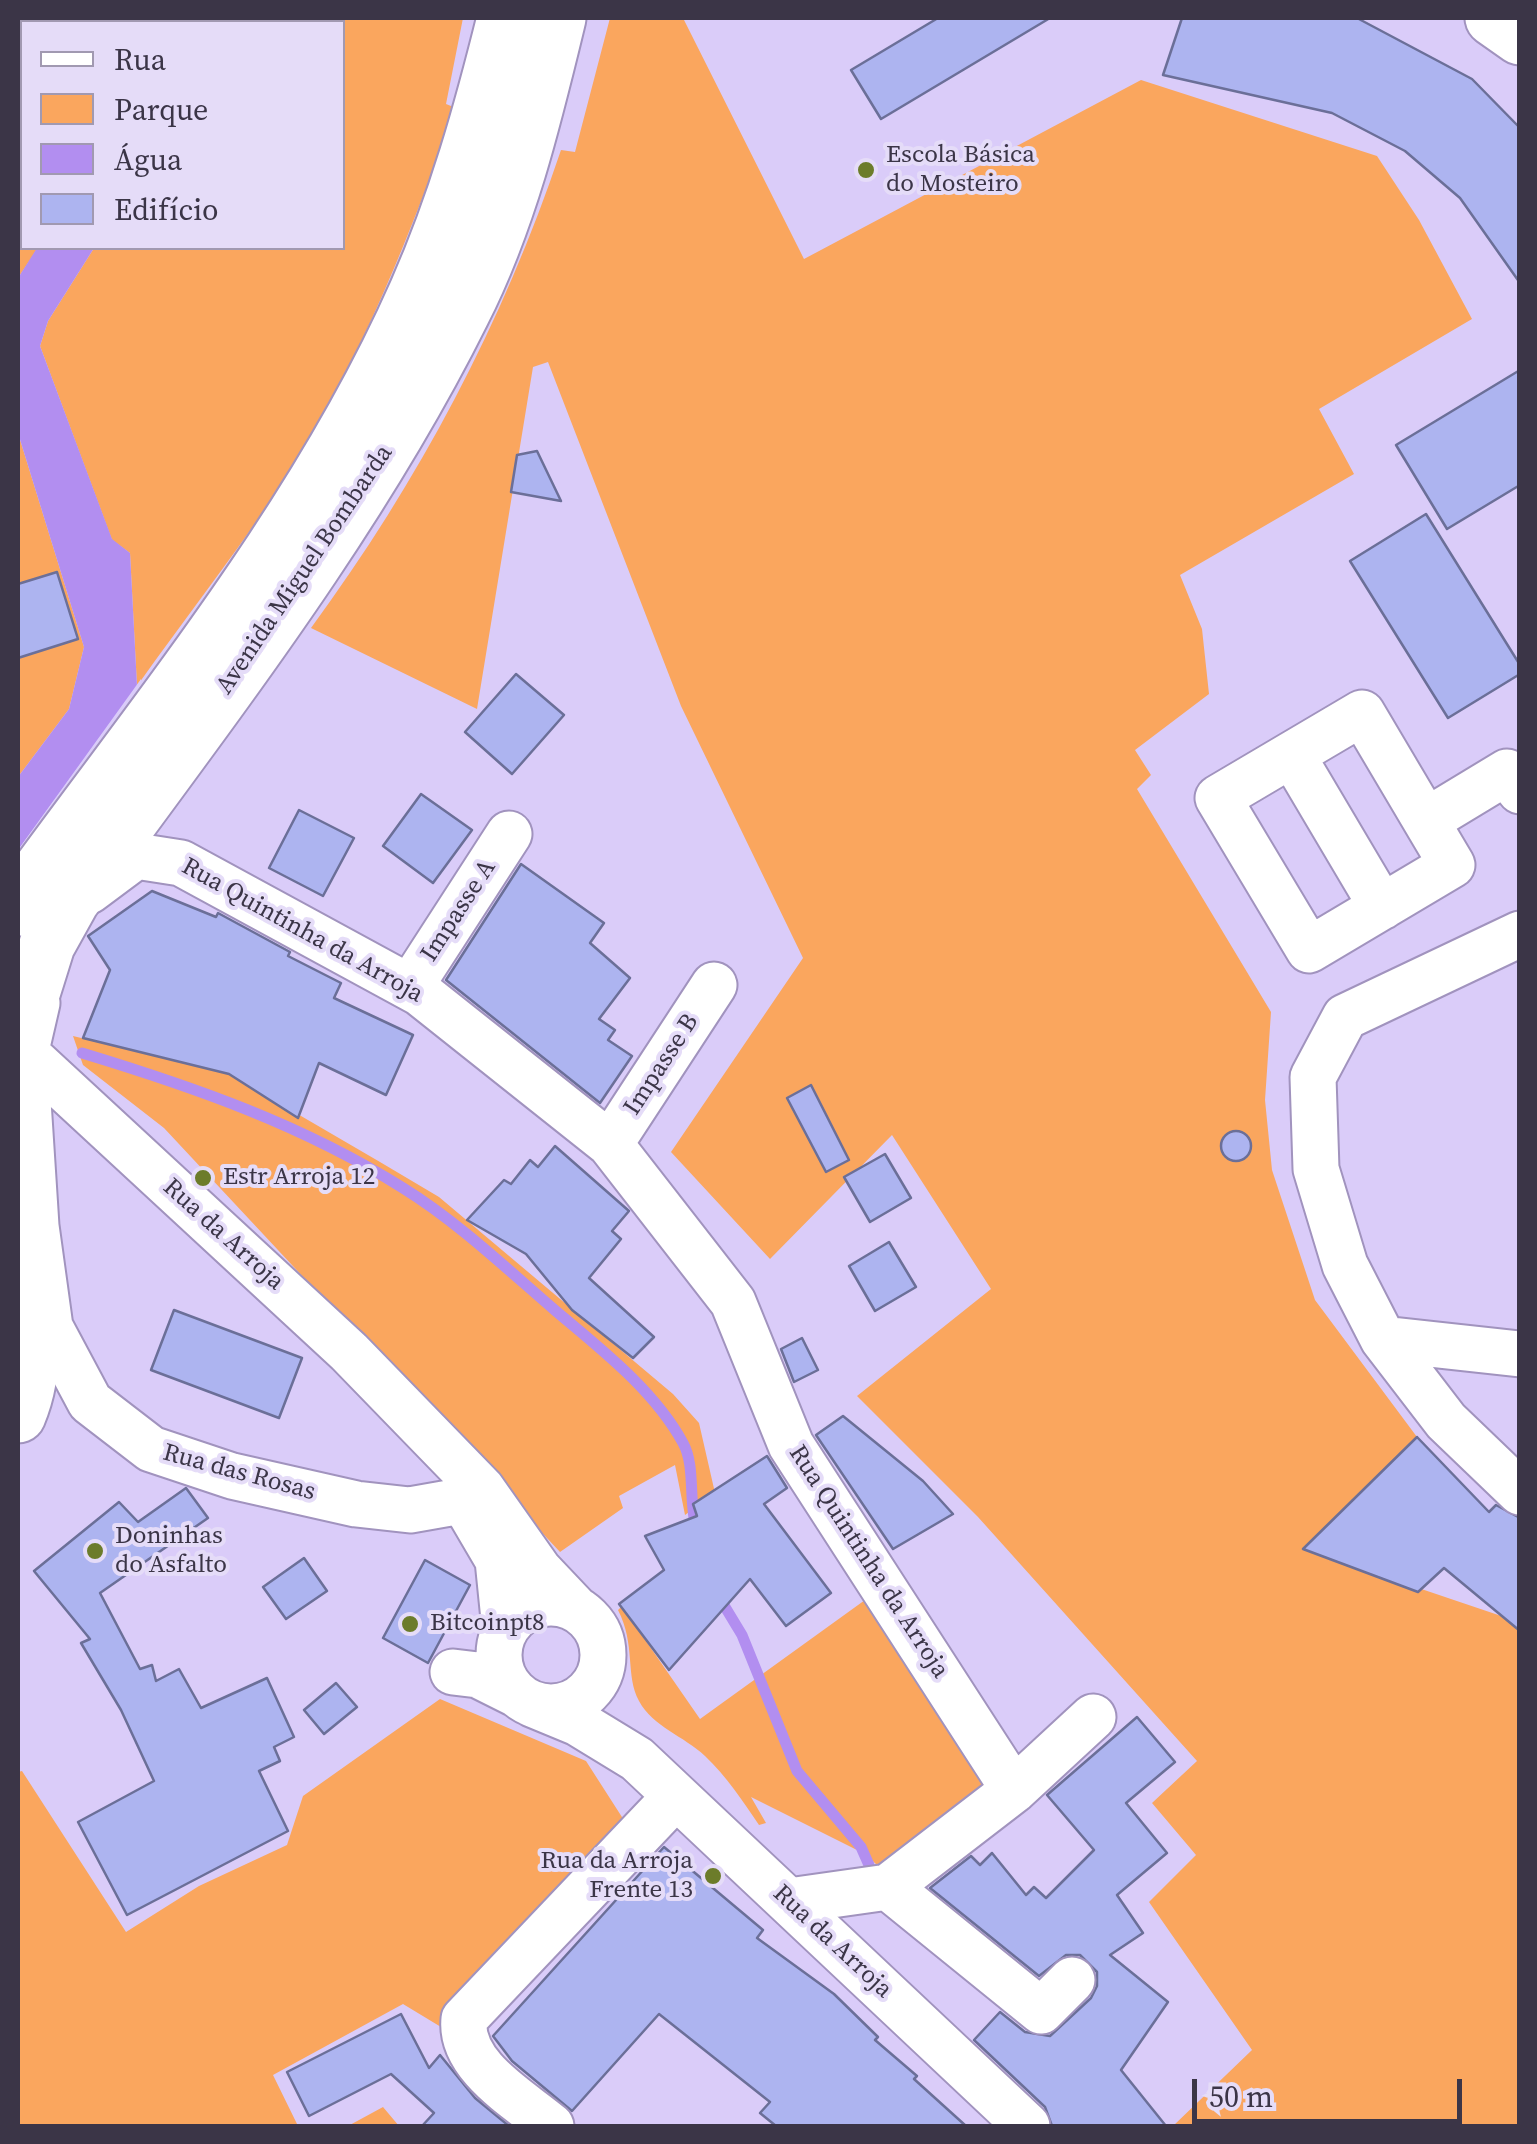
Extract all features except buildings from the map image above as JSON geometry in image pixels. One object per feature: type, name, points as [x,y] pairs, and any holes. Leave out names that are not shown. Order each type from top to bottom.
[{"type":"main road","name":"Avenida Miguel Bombarda","points":[[20,1046],[46,944],[259,609],[336,447],[417,291],[477,131],[505,18]]},
{"type":"main road","name":"Avenida Miguel Bombarda","points":[[18,908],[34,879],[378,470],[464,310],[528,143],[558,18]]},
{"type":"main road","points":[[1493,18],[1520,37]]},
{"type":"main road","points":[[18,1199],[31,1338],[28,1384],[18,1415]]},
{"type":"street","points":[[1362,713],[1426,822],[1452,865],[1309,950],[1218,798],[1362,713]]},
{"type":"street","points":[[1292,755],[1382,907]]},
{"type":"street","points":[[1426,822],[1507,772],[1520,792]]},
{"type":"street","name":"Impasse A","points":[[410,987],[508,834]]},
{"type":"street","name":"Rua Quintinha da Arroja","points":[[20,1046],[62,937],[90,889],[136,856],[181,863],[410,987],[610,1144],[733,1302],[791,1445],[1014,1790]]},
{"type":"street","points":[[1520,934],[1345,1017],[1313,1077],[1316,1169],[1345,1265],[1383,1339],[1446,1422],[1520,1492]]},
{"type":"street","name":"Impasse B","points":[[610,1144],[714,985]]},
{"type":"street","name":"Rua da Arroja","points":[[20,1046],[274,1280],[482,1488],[539,1570],[575,1608]]},
{"type":"street","name":"Rua das Rosas","points":[[20,1046],[36,1226],[50,1327],[90,1402],[151,1449],[232,1476],[356,1504],[410,1510],[462,1501]]},
{"type":"street","points":[[1383,1339],[1520,1354]]},
{"type":"street","name":"Rua da Arroja","points":[[421,1431],[498,1560],[502,1637],[453,1672],[478,1675],[578,1723],[637,1759],[1027,2126]]},
{"type":"street","points":[[561,1603],[575,1608],[596,1627],[604,1656],[594,1686],[568,1705],[524,1699],[500,1664],[502,1637],[532,1606],[561,1603]]},
{"type":"street","name":"Rua da Arroja","points":[[604,1656],[611,1692],[637,1759]]},
{"type":"street","points":[[789,1901],[888,1887],[1014,1790],[1093,1717]]},
{"type":"street","points":[[552,2126],[475,2061],[462,2040],[464,2019],[676,1796]]},
{"type":"street","points":[[888,1887],[1042,2011],[1072,1980]]},
{"type":"green space","points":[[18,18],[187,18],[20,20],[20,250],[37,250],[18,278]]},
{"type":"green space","points":[[463,18],[446,104],[456,108],[383,293],[341,383],[255,524],[137,686],[130,553],[112,540],[40,346],[48,321],[93,250],[345,250],[345,20],[236,20]]},
{"type":"green space","points":[[610,18],[683,18],[804,259],[1141,80],[1377,156],[1419,220],[1472,319],[1319,409],[1354,474],[1180,575],[1202,629],[1209,694],[1135,750],[1151,775],[1137,789],[1271,1012],[1265,1100],[1272,1170],[1315,1300],[1417,1437],[1303,1549],[1519,1622],[1519,2126],[1173,2126],[1252,2050],[1149,1902],[1196,1855],[1152,1803],[1197,1761],[978,1517],[857,1396],[991,1289],[892,1135],[770,1259],[671,1152],[803,958],[681,706],[548,362],[533,367],[477,709],[311,628],[422,458],[485,339],[561,150],[575,152]]},
{"type":"green space","points":[[18,433],[84,647],[69,709],[18,777]]},
{"type":"green space","points":[[73,1036],[229,1074],[439,1197],[673,1394],[699,1423],[715,1493],[685,1515],[675,1465],[619,1496],[623,1508],[560,1552],[164,1128],[83,1065]]},
{"type":"green space","points":[[865,1600],[989,1789],[888,1875],[865,1854],[751,1797],[766,1823],[759,1825],[713,1764],[660,1725],[639,1701],[632,1681],[627,1635],[618,1610],[621,1607],[630,1618],[700,1719]]},
{"type":"green space","points":[[440,1699],[586,1761],[629,1828],[441,2027],[403,2004],[273,2075],[298,2126],[18,2126],[18,1772],[22,1771],[126,1932],[199,1886],[287,1845],[303,1796]]},
{"type":"green space","points":[[383,2107],[399,2126],[348,2126]]},
{"type":"water","points":[[36,250],[93,250],[48,321],[40,346],[112,539],[130,553],[137,686],[18,850],[18,777],[69,709],[84,647],[18,433],[18,278]]},
{"type":"pier","points":[[141,679],[141,689],[18,855],[18,850]]},
{"type":"waterway","points":[[82,1053],[206,1094],[287,1127],[365,1166],[443,1216],[609,1356],[658,1406],[687,1452],[697,1532]]},
{"type":"waterway","points":[[719,1597],[742,1635],[797,1771],[861,1847],[869,1865]]},
{"type":"place","name":"Escola Básica do Mosteiro","points":[[866,170]]},
{"type":"place","name":"Estr Arroja 12","points":[[203,1178]]},
{"type":"place","name":"Doninhas do Asfalto","points":[[95,1551]]},
{"type":"place","name":"Bitcoinpt8","points":[[410,1624]]},
{"type":"place","name":"Rua da Arroja Frente 13","points":[[713,1876]]}]
